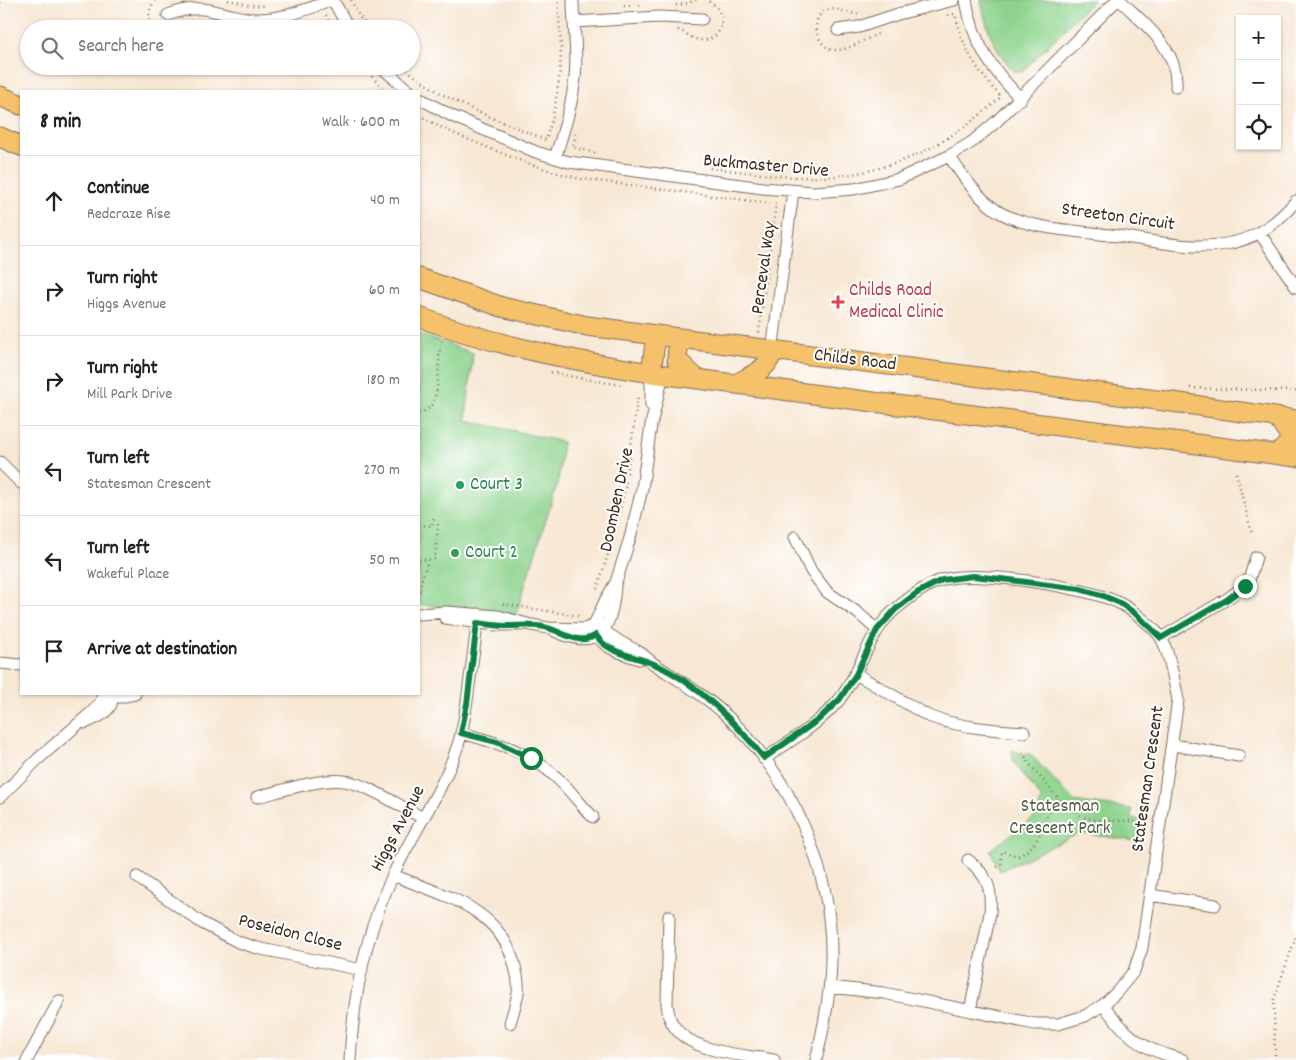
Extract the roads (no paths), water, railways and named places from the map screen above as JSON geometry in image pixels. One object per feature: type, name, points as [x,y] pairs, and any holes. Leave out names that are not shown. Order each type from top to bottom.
[{"type":"main road","points":[[0,96],[20,105]]},
{"type":"main road","points":[[0,137],[20,146]]},
{"type":"main road","name":"Childs Road","points":[[420,278],[502,307],[588,326],[1180,403],[1287,419]]},
{"type":"main road","name":"Childs Road","points":[[420,317],[505,345],[651,378],[697,379],[1296,457]]},
{"type":"main road","points":[[651,378],[662,336]]},
{"type":"main road","points":[[687,339],[678,346],[677,360],[697,379]]},
{"type":"main road","points":[[736,384],[760,371],[770,360],[772,351]]},
{"type":"main road","points":[[1277,454],[1288,446],[1290,441],[1287,419]]},
{"type":"street","points":[[168,15],[181,8],[199,5],[253,19],[278,18],[333,0],[345,20]]},
{"type":"street","points":[[555,158],[570,107],[575,78],[576,40],[573,0]]},
{"type":"street","points":[[838,30],[859,27],[898,14],[954,0]]},
{"type":"street","points":[[966,0],[974,33],[984,55],[996,74],[1020,99]]},
{"type":"street","points":[[1119,0],[1167,49],[1175,68],[1176,87]]},
{"type":"street","name":"Buckmaster Drive","points":[[420,99],[452,116],[536,152],[590,165],[793,191],[834,191],[877,185],[899,179],[949,156],[972,142],[1020,99],[1119,0]]},
{"type":"street","points":[[574,22],[641,18],[702,19]]},
{"type":"street","points":[[390,75],[408,90]]},
{"type":"street","name":"Streeton Circuit","points":[[949,156],[972,188],[984,200],[997,210],[1025,222],[1200,246],[1232,243],[1259,232],[1276,222],[1296,201]]},
{"type":"street","name":"Perceval Way","points":[[772,351],[793,191]]},
{"type":"street","points":[[1259,232],[1296,287]]},
{"type":"street","name":"Doomben Drive","points":[[595,627],[605,601],[616,582],[637,510],[651,424],[651,378]]},
{"type":"street","points":[[0,462],[20,481]]},
{"type":"street","points":[[795,537],[811,571],[827,592],[858,613],[877,630]]},
{"type":"street","points":[[1161,638],[1228,599],[1245,586],[1249,580],[1256,557]]},
{"type":"street","name":"Statesman Crescent","points":[[764,758],[830,710],[840,699],[856,674],[877,630],[896,609],[917,593],[942,580],[973,576],[1080,589],[1101,595],[1120,603],[1137,615],[1161,638],[1171,667],[1178,700],[1173,745],[1142,948],[1139,959],[1127,982],[1103,1005],[1085,1016],[1071,1021],[1046,1025],[1021,1022],[884,993],[830,987]]},
{"type":"street","points":[[423,614],[447,612],[477,619],[502,616],[548,628],[595,627],[599,640],[606,646],[655,664],[682,680],[722,712],[748,737],[781,782],[798,812],[813,850],[827,904],[831,933],[830,987],[816,1060]]},
{"type":"street","name":"Higgs Avenue","points":[[350,1060],[356,996],[380,907],[393,875],[451,765],[461,733],[467,704],[477,619]]},
{"type":"street","points":[[0,663],[20,665]]},
{"type":"street","points":[[856,674],[937,720],[1024,732]]},
{"type":"street","points":[[0,797],[38,759],[98,707],[108,695]]},
{"type":"street","points":[[118,695],[130,695]]},
{"type":"street","points":[[461,733],[497,742],[531,758],[556,776],[593,817]]},
{"type":"street","points":[[1173,745],[1239,756]]},
{"type":"street","points":[[257,797],[322,782],[343,781],[365,788],[423,818]]},
{"type":"street","points":[[968,860],[979,869],[986,879],[991,899],[990,913],[970,1011]]},
{"type":"street","points":[[393,875],[476,910],[496,928],[511,952],[517,975],[518,994],[510,1023]]},
{"type":"street","name":"Poseidon Close","points":[[137,877],[202,923],[238,942],[257,948],[362,970]]},
{"type":"street","points":[[1150,895],[1215,906]]},
{"type":"street","points":[[669,916],[667,1004],[668,1015],[674,1026],[690,1041],[702,1046],[774,1060]]},
{"type":"street","points":[[27,1060],[58,1001]]},
{"type":"street","points":[[1103,1005],[1128,1034],[1138,1041],[1150,1049],[1183,1060]]},
{"type":"place","name":"Childs Road Medical Clinic","points":[[838,302]]},
{"type":"place","name":"Court 3","points":[[460,485]]},
{"type":"place","name":"Court 2","points":[[455,553]]},
{"type":"park label","name":"Statesman Crescent Park","points":[[1060,818]]}]
